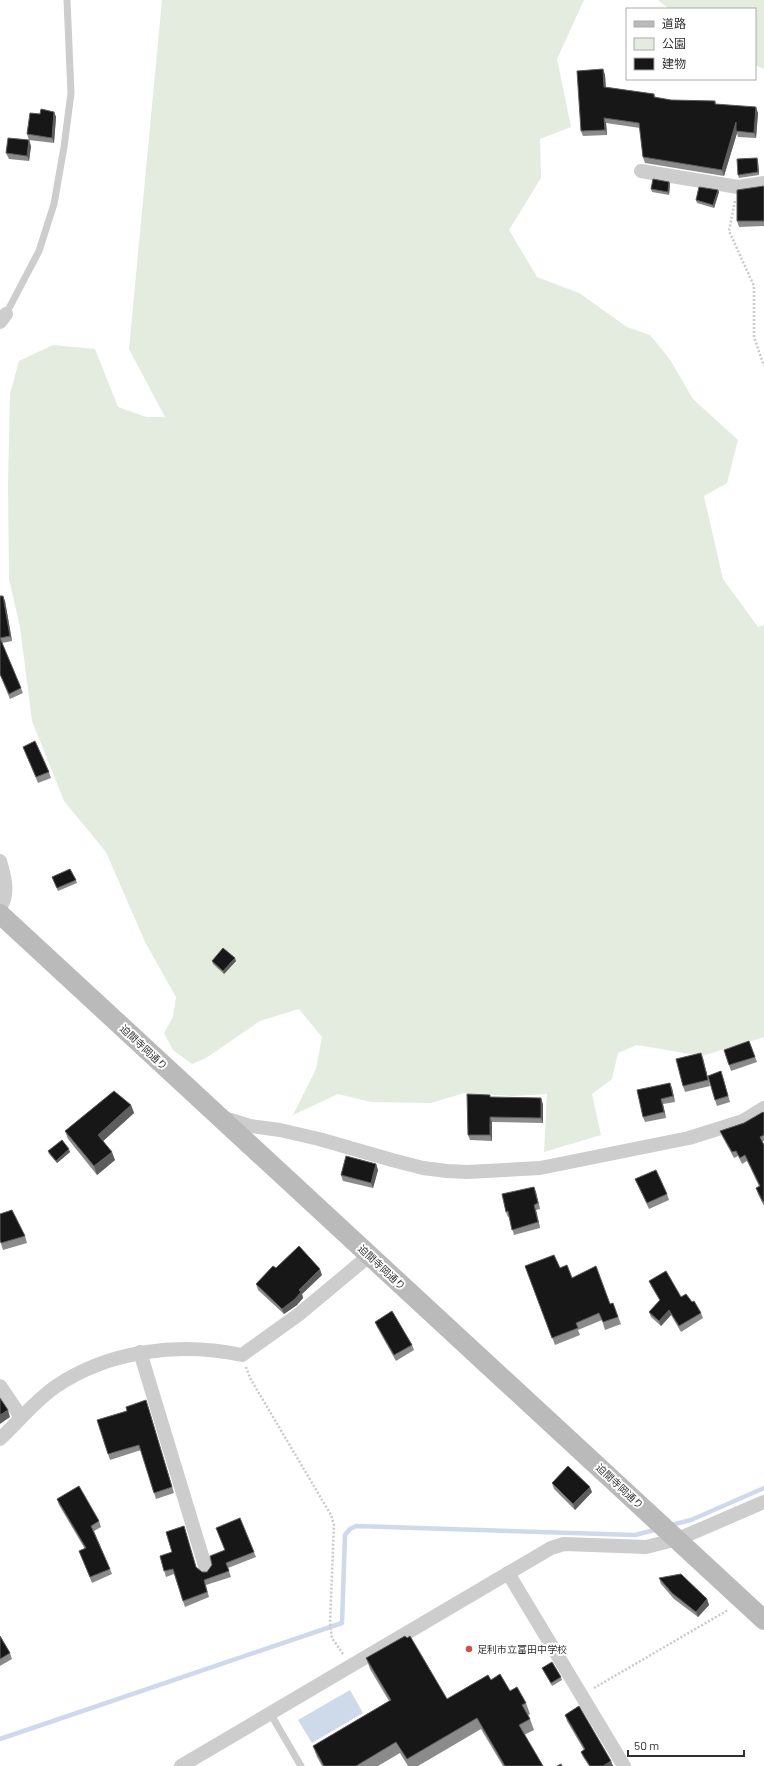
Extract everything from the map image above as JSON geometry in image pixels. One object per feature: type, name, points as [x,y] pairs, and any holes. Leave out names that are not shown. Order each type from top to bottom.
[{"type":"street","points":[[641,171],[738,187],[764,183]]},
{"type":"street","points":[[0,861],[6,886],[4,899],[0,907]]},
{"type":"street","name":"迫間寺岡通り","points":[[0,914],[764,1620]]},
{"type":"street","points":[[219,1117],[250,1126],[280,1130],[319,1139],[424,1168],[468,1172],[540,1168],[689,1138],[743,1121],[764,1108]]},
{"type":"street","points":[[0,1439],[21,1417],[55,1387],[88,1369],[140,1352],[174,1349],[215,1349],[242,1355],[298,1315],[370,1255]]},
{"type":"street","points":[[140,1352],[206,1569]]},
{"type":"street","points":[[0,1386],[21,1417]]},
{"type":"street","points":[[181,1766],[551,1548],[564,1544],[646,1547],[678,1539],[764,1502]]},
{"type":"street","points":[[508,1573],[624,1766]]},
{"type":"lane","points":[[3,318],[39,251],[54,204],[64,147],[71,93],[67,0]]},
{"type":"lane","points":[[270,1713],[301,1766]]},
{"type":"path","points":[[738,187],[729,231],[754,286],[754,337],[764,366]]},
{"type":"path","points":[[242,1355],[250,1378],[331,1515],[334,1525],[330,1622],[332,1638],[350,1666]]},
{"type":"path","points":[[582,1695],[729,1609],[740,1598]]},
{"type":"green space","points":[[162,0],[584,0],[557,59],[571,127],[540,139],[541,178],[509,230],[537,277],[579,293],[627,327],[650,335],[669,358],[693,399],[738,440],[727,483],[704,496],[723,579],[758,627],[764,625],[764,1037],[702,1056],[637,1045],[618,1053],[612,1079],[592,1094],[601,1135],[544,1152],[547,1094],[513,1096],[464,1093],[431,1103],[371,1102],[338,1094],[293,1115],[316,1069],[322,1037],[299,1009],[260,1021],[206,1058],[192,1064],[173,1050],[164,1033],[173,1017],[176,997],[145,942],[106,852],[64,801],[32,721],[20,627],[9,579],[8,485],[10,394],[19,361],[53,345],[95,349],[118,407],[146,417],[165,417],[129,349]]},
{"type":"green space","points":[[658,0],[764,0],[764,69],[756,65],[756,8],[668,8]]},
{"type":"water","points":[[350,1690],[363,1713],[312,1743],[298,1720]]},
{"type":"building","points":[[603,69],[604,87],[654,94],[654,97],[671,100],[715,101],[715,104],[756,107],[754,133],[736,131],[736,122],[722,170],[643,157],[639,123],[604,118],[605,130],[581,131],[577,71]]},
{"type":"building","points":[[41,109],[54,112],[52,138],[27,134],[30,113],[40,114]]},
{"type":"building","points":[[8,138],[29,140],[27,156],[6,153]]},
{"type":"building","points":[[757,158],[758,172],[738,175],[737,159]]},
{"type":"building","points":[[653,179],[669,182],[668,192],[651,189]]},
{"type":"building","points":[[764,186],[764,221],[737,221],[737,190]]},
{"type":"building","points":[[699,187],[718,190],[713,205],[696,200]]},
{"type":"building","points":[[0,596],[3,596],[10,636],[0,638]]},
{"type":"building","points":[[0,638],[21,688],[9,694],[0,674]]},
{"type":"building","points":[[35,741],[49,772],[36,777],[23,747]]},
{"type":"building","points":[[70,869],[76,880],[57,888],[52,877]]},
{"type":"building","points":[[223,948],[235,958],[223,971],[212,961]]},
{"type":"building","points":[[749,1041],[755,1057],[729,1065],[724,1050]]},
{"type":"building","points":[[701,1053],[708,1080],[683,1086],[676,1059]]},
{"type":"building","points":[[721,1071],[728,1096],[715,1100],[708,1076]]},
{"type":"building","points":[[670,1083],[673,1096],[661,1099],[664,1112],[643,1117],[637,1090]]},
{"type":"building","points":[[114,1091],[131,1105],[98,1135],[112,1152],[94,1166],[65,1131]]},
{"type":"building","points":[[467,1094],[490,1095],[490,1097],[541,1098],[541,1118],[490,1117],[490,1135],[468,1135]]},
{"type":"building","points":[[763,1112],[764,1135],[760,1137],[764,1145],[764,1202],[756,1188],[760,1186],[745,1155],[740,1158],[736,1151],[732,1152],[720,1131],[744,1123]]},
{"type":"building","points":[[62,1140],[69,1149],[56,1161],[48,1151]]},
{"type":"building","points":[[346,1156],[376,1164],[371,1183],[341,1175]]},
{"type":"building","points":[[656,1170],[667,1194],[647,1203],[635,1179]]},
{"type":"building","points":[[534,1187],[538,1203],[534,1205],[538,1222],[512,1230],[508,1211],[506,1212],[502,1194]]},
{"type":"building","points":[[12,1210],[25,1236],[1,1243],[0,1214]]},
{"type":"building","points":[[299,1246],[320,1269],[299,1290],[301,1292],[295,1299],[282,1309],[256,1284],[273,1266],[276,1268]]},
{"type":"building","points":[[554,1255],[560,1268],[567,1265],[572,1278],[596,1266],[610,1304],[613,1303],[618,1317],[603,1322],[599,1313],[576,1323],[578,1328],[552,1338],[525,1266]]},
{"type":"building","points":[[666,1271],[681,1297],[686,1294],[692,1302],[694,1301],[701,1313],[679,1326],[669,1310],[659,1321],[649,1312],[660,1300],[649,1281]]},
{"type":"building","points":[[392,1311],[412,1345],[394,1355],[375,1322]]},
{"type":"building","points":[[0,1398],[8,1410],[0,1415]]},
{"type":"building","points":[[146,1400],[172,1487],[154,1493],[139,1445],[108,1454],[97,1420],[127,1411],[126,1407]]},
{"type":"building","points":[[568,1466],[590,1487],[573,1504],[552,1483]]},
{"type":"building","points":[[79,1486],[99,1521],[91,1526],[110,1569],[90,1577],[79,1551],[86,1548],[57,1499]]},
{"type":"building","points":[[240,1518],[254,1552],[226,1563],[229,1571],[204,1580],[207,1592],[183,1601],[173,1569],[164,1571],[160,1556],[172,1552],[166,1532],[184,1526],[196,1567],[202,1572],[207,1572],[212,1565],[210,1556],[225,1550],[216,1528]]},
{"type":"building","points":[[681,1574],[707,1599],[696,1612],[672,1593],[659,1578]]},
{"type":"building","points":[[0,1636],[10,1653],[0,1659]]},
{"type":"building","points":[[405,1636],[407,1638],[410,1636],[447,1699],[488,1675],[491,1680],[500,1674],[510,1691],[517,1687],[526,1703],[522,1705],[530,1719],[519,1725],[543,1766],[505,1766],[477,1718],[407,1759],[396,1742],[356,1766],[324,1766],[313,1746],[391,1700],[366,1658]]},
{"type":"building","points":[[552,1662],[561,1677],[551,1683],[542,1668]]},
{"type":"building","points":[[579,1706],[611,1761],[603,1766],[590,1766],[581,1752],[585,1749],[565,1715]]},
{"type":"waterway","points":[[671,1525],[691,1520],[764,1488]]},
{"type":"waterway","points":[[0,1739],[342,1623],[345,1535],[350,1529],[356,1526],[635,1535],[658,1529]]},
{"type":"place","name":"足利市立富田中学校","points":[[469,1649]]}]
